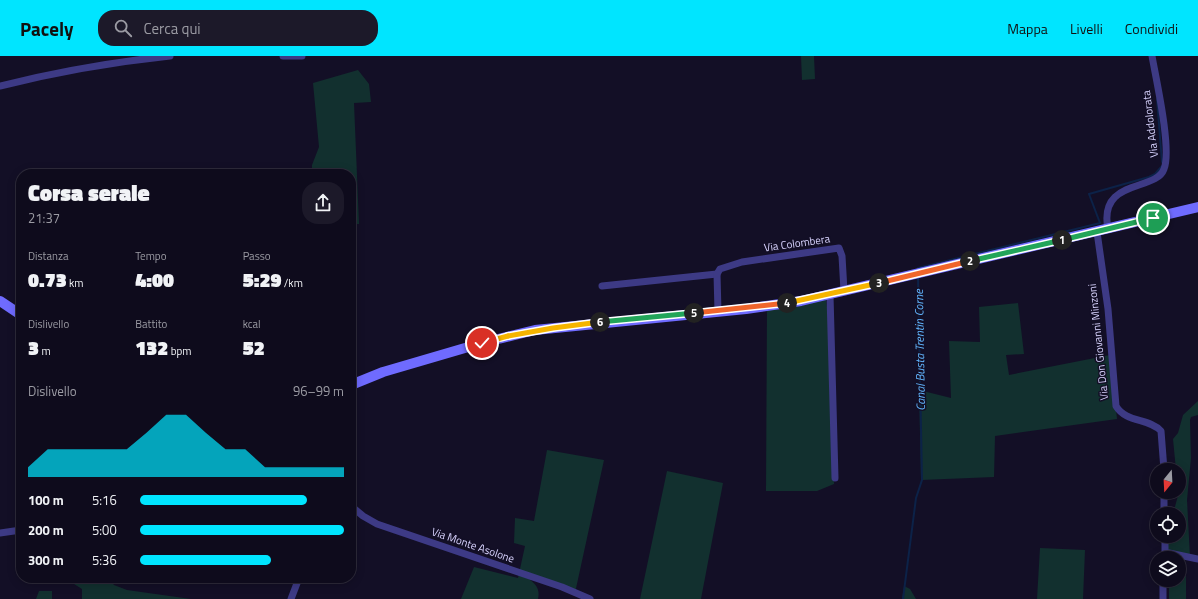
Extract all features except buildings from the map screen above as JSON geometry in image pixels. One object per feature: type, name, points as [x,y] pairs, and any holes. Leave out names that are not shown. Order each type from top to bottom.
[{"type":"street","points":[[0,86],[58,73],[128,61],[170,56]]},
{"type":"street","points":[[283,56],[302,56]]},
{"type":"street","name":"Via Addolorata","points":[[1108,229],[1107,214],[1113,200],[1131,186],[1157,178],[1164,170],[1166,145],[1152,56]]},
{"type":"street","points":[[356,383],[383,372],[518,334],[582,324],[774,306],[830,295],[1198,207]]},
{"type":"street","name":"Via Don Giovanni Minzoni","points":[[1097,232],[1108,309],[1116,406],[1120,412],[1126,416],[1156,426],[1161,431],[1163,463]]},
{"type":"street","name":"Via Colombera","points":[[602,286],[717,274],[720,269],[742,262],[839,248],[842,256],[844,291]]},
{"type":"street","points":[[717,274],[718,312]]},
{"type":"street","points":[[830,295],[835,478]]},
{"type":"street","points":[[0,301],[16,311]]},
{"type":"street","name":"Via Monte Asolone","points":[[356,510],[377,524],[562,587],[590,599]]},
{"type":"street","points":[[0,533],[16,531]]},
{"type":"street","points":[[1186,557],[1198,559]]},
{"type":"street","points":[[291,599],[297,583]]},
{"type":"street","points":[[1163,587],[1163,599]]},
{"type":"green space","points":[[801,56],[814,56],[815,79],[802,80]]},
{"type":"green space","points":[[358,70],[369,84],[371,102],[354,103],[359,224],[356,224],[356,169],[312,169],[312,165],[319,147],[313,83]]},
{"type":"green space","points":[[826,300],[831,335],[834,484],[817,491],[766,491],[767,310]]},
{"type":"green space","points":[[1018,303],[1024,354],[1006,355],[1009,375],[1110,355],[1117,419],[995,436],[994,477],[921,480],[919,390],[951,398],[949,341],[980,342],[979,307]]},
{"type":"green space","points":[[1198,401],[1198,415],[1191,417],[1190,420],[1191,458],[1187,500],[1190,557],[1186,556],[1186,551],[1165,551],[1168,543],[1186,543],[1186,507],[1175,507],[1177,499],[1186,499],[1186,463],[1175,463],[1173,439],[1178,433],[1183,415]]},
{"type":"green space","points":[[547,450],[604,460],[575,593],[529,579],[537,588],[539,593],[538,599],[461,599],[474,567],[518,578],[525,546],[514,543],[515,518],[534,521]]},
{"type":"green space","points":[[667,471],[723,483],[701,599],[640,599]]},
{"type":"green space","points":[[1040,548],[1085,550],[1083,599],[1037,599]]},
{"type":"green space","points":[[73,583],[112,583],[127,590],[191,599],[82,599],[82,589]]},
{"type":"green space","points":[[904,586],[910,589],[916,599],[902,599]]},
{"type":"green space","points":[[1169,587],[1186,587],[1186,599],[1169,599]]},
{"type":"green space","points":[[39,591],[52,591],[52,599],[36,599]]},
{"type":"waterway","name":"Canal Busta Trentin Corne","points":[[1157,99],[1162,162]]},
{"type":"waterway","name":"Canal Busta Trentin Corne","points":[[918,270],[918,268],[1100,223],[1089,194],[1149,177],[1155,174],[1162,166]]},
{"type":"waterway","name":"Canal Busta Trentin Corne","points":[[903,599],[916,498],[922,480],[918,276]]},
{"type":"route","points":[[482,343],[535,330],[774,306],[801,301],[1153,218]]}]
